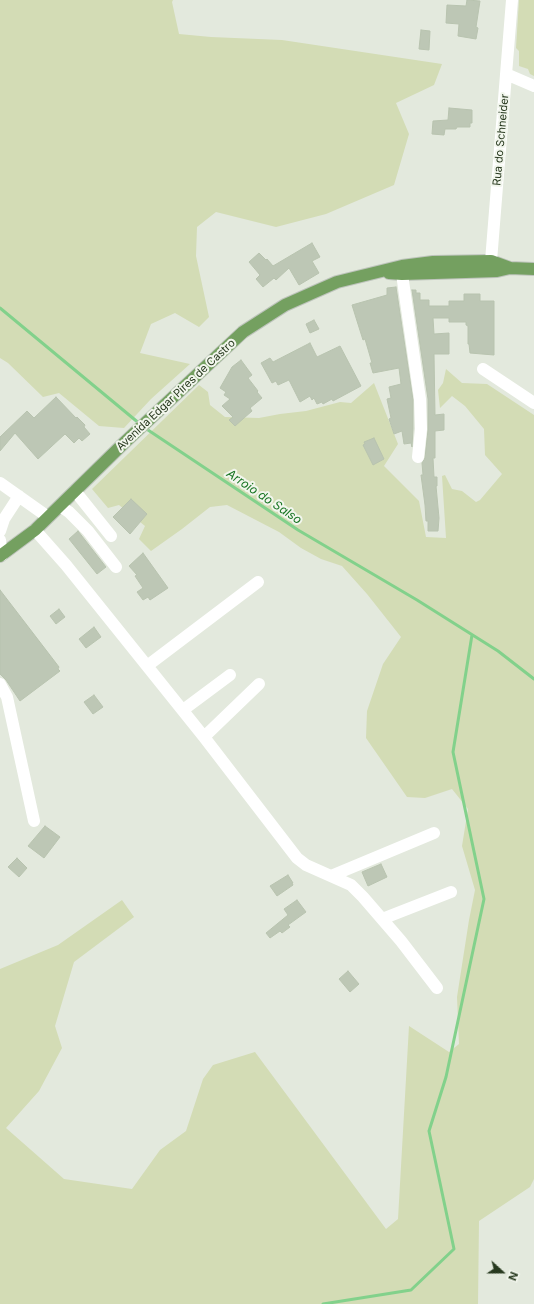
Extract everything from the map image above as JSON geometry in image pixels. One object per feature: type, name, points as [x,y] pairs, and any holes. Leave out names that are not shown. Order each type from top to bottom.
[{"type":"main road","name":"Avenida Edgar Pires de Castro","points":[[1,556],[35,530],[148,420],[243,332],[285,305],[337,282],[402,266],[433,262],[491,261],[510,268]]},
{"type":"main road","name":"Avenida Edgar Pires de Castro","points":[[376,273],[402,274],[474,272],[497,271],[510,268],[534,268]]},
{"type":"street","name":"Rua do Schneider","points":[[491,261],[512,0]]},
{"type":"street","points":[[506,74],[534,86]]},
{"type":"street","points":[[474,272],[491,261]]},
{"type":"street","points":[[402,274],[420,399],[421,429],[418,457]]},
{"type":"street","points":[[483,369],[534,403]]},
{"type":"street","points":[[0,483],[48,517]]},
{"type":"street","points":[[75,491],[111,536]]},
{"type":"street","points":[[0,531],[4,519],[19,496]]},
{"type":"street","points":[[60,506],[69,512],[88,531],[116,567]]},
{"type":"street","points":[[35,530],[66,565],[183,710],[297,858],[306,865],[351,885],[382,919],[437,988]]},
{"type":"street","points":[[0,540],[1,556]]},
{"type":"street","points":[[147,666],[258,582]]},
{"type":"street","points":[[183,710],[230,675]]},
{"type":"street","points":[[0,684],[7,697],[34,821]]},
{"type":"street","points":[[204,737],[259,684]]},
{"type":"street","points":[[331,876],[434,833]]},
{"type":"street","points":[[382,919],[451,892]]},
{"type":"green space","points":[[0,0],[173,0],[172,2],[179,34],[282,40],[442,64],[434,85],[396,103],[409,134],[394,185],[326,214],[276,227],[216,212],[197,227],[196,256],[209,317],[199,327],[175,313],[151,324],[140,353],[190,364],[151,399],[124,428],[99,426],[59,393],[43,397],[8,363],[0,358]]},
{"type":"green space","points":[[519,0],[534,0],[534,76],[530,74],[528,69],[519,66],[519,51],[516,48]]},
{"type":"green space","points":[[446,369],[462,383],[487,384],[534,415],[534,1179],[530,1187],[479,1221],[478,1304],[0,1304],[0,969],[58,945],[122,900],[134,917],[74,962],[55,1026],[62,1048],[39,1091],[6,1128],[64,1179],[132,1189],[160,1150],[186,1131],[203,1079],[213,1065],[255,1052],[386,1229],[398,1219],[409,1026],[449,1052],[459,1044],[457,997],[475,890],[462,846],[468,809],[452,789],[425,798],[407,797],[366,738],[367,711],[383,664],[401,637],[367,594],[342,566],[321,559],[301,548],[279,532],[227,505],[210,507],[151,551],[139,539],[145,526],[119,505],[108,508],[92,489],[199,385],[208,392],[210,405],[225,417],[259,418],[306,411],[340,402],[351,403],[374,383],[398,444],[384,466],[419,501],[426,537],[446,538],[442,476],[445,475],[452,489],[462,491],[476,502],[480,500],[502,474],[485,455],[484,429],[465,406],[452,396],[440,408],[438,390],[443,383]]},
{"type":"building","points":[[467,0],[480,1],[476,27],[478,28],[476,39],[458,36],[459,24],[446,23],[447,5],[466,6]]},
{"type":"building","points":[[421,30],[430,31],[429,50],[419,49]]},
{"type":"building","points":[[449,108],[472,110],[472,123],[470,123],[470,127],[445,129],[444,135],[432,134],[433,121],[448,120]]},
{"type":"building","points":[[312,243],[320,257],[312,261],[319,273],[299,285],[289,268],[276,280],[274,278],[263,287],[256,279],[260,275],[249,262],[259,253],[273,266]]},
{"type":"building","points":[[396,287],[413,400],[412,447],[411,443],[404,444],[402,431],[394,434],[389,419],[391,418],[387,399],[391,398],[389,387],[401,384],[399,368],[373,373],[370,363],[372,363],[365,339],[363,340],[352,305],[387,295],[387,288]]},
{"type":"building","points":[[412,290],[416,290],[416,293],[420,293],[420,300],[429,300],[429,306],[449,306],[449,301],[464,301],[464,294],[480,294],[480,301],[494,301],[494,355],[470,353],[468,344],[468,326],[466,325],[466,322],[449,322],[449,318],[433,318],[434,334],[449,333],[449,354],[434,354],[435,415],[444,414],[444,430],[435,431],[435,458],[433,458],[434,477],[437,477],[436,486],[439,518],[438,531],[428,531],[428,521],[426,521],[421,475],[423,475],[422,463],[425,458],[428,430],[428,399]]},
{"type":"building","points":[[314,320],[319,329],[310,333],[306,324]]},
{"type":"building","points":[[310,343],[317,357],[340,346],[361,386],[333,401],[332,399],[323,404],[322,402],[317,404],[314,398],[312,400],[310,396],[300,402],[289,380],[278,385],[276,381],[272,383],[261,363],[270,358],[273,362]]},
{"type":"building","points":[[241,360],[252,375],[248,378],[262,398],[250,408],[252,411],[235,426],[229,420],[233,417],[222,406],[230,399],[224,395],[226,392],[220,388],[232,367]]},
{"type":"building","points":[[56,397],[76,418],[77,417],[85,425],[84,427],[90,434],[82,441],[79,438],[74,443],[65,434],[38,459],[15,433],[0,451],[0,437],[27,411],[34,418]]},
{"type":"building","points":[[374,438],[384,459],[373,465],[363,445],[365,444],[364,442]]},
{"type":"building","points":[[131,499],[147,514],[130,534],[113,517]]},
{"type":"building","points":[[78,531],[106,567],[97,574],[69,539]]},
{"type":"building","points":[[143,553],[168,588],[150,600],[148,597],[143,600],[137,592],[143,588],[135,576],[137,575],[129,566]]},
{"type":"building","points":[[0,590],[59,667],[58,669],[60,671],[20,701],[6,680],[0,674]]},
{"type":"building","points":[[59,609],[65,617],[56,624],[50,616]]},
{"type":"building","points":[[94,627],[101,637],[86,648],[79,639]]},
{"type":"building","points":[[94,695],[103,707],[93,714],[84,702]]},
{"type":"building","points":[[45,826],[60,837],[44,858],[28,846]]},
{"type":"building","points":[[17,858],[27,868],[19,877],[8,867]]},
{"type":"building","points":[[381,864],[387,877],[368,886],[362,872]]},
{"type":"building","points":[[288,875],[293,885],[277,896],[270,886]]},
{"type":"building","points":[[297,900],[306,912],[288,925],[290,927],[282,933],[280,931],[270,938],[266,933],[288,915],[284,909]]},
{"type":"building","points":[[348,971],[359,984],[350,992],[339,979]]},
{"type":"waterway","name":"Arroio do Salso","points":[[0,308],[140,424]]},
{"type":"waterway","name":"Arroio do Salso","points":[[145,428],[298,530],[417,600],[498,651],[534,679]]},
{"type":"waterway","points":[[323,1304],[411,1290],[454,1249],[429,1131],[446,1077],[484,899],[453,752],[472,635]]}]
